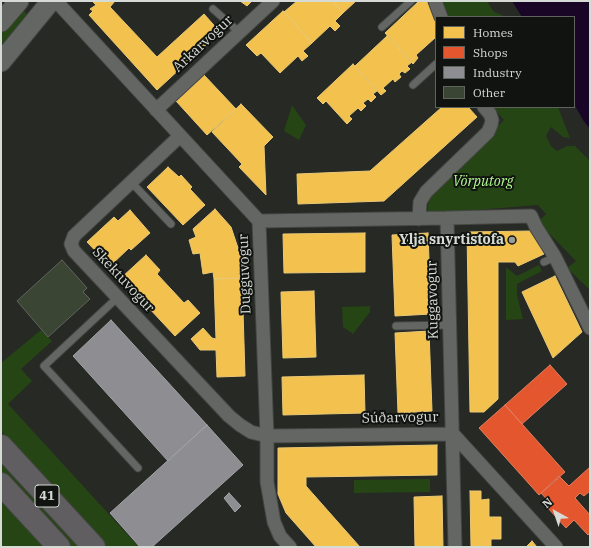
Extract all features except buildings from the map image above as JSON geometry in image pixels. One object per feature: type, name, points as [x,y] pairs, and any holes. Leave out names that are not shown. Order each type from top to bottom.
[{"type":"highway","name":"41","points":[[1,446],[94,547]]},
{"type":"highway","name":"41","points":[[1,484],[59,547]]},
{"type":"street","points":[[1,10],[4,1]]},
{"type":"street","points":[[1,22],[19,1]]},
{"type":"street","points":[[1,62],[51,1]]},
{"type":"street","name":"Dugguvogur","points":[[56,1],[258,221],[267,436],[267,482],[274,522],[280,536],[290,547]]},
{"type":"street","name":"Arkarvogur","points":[[156,110],[273,1]]},
{"type":"street","points":[[435,1],[441,16]]},
{"type":"street","points":[[419,219],[420,202],[426,192],[488,132],[492,120],[490,114],[485,108]]},
{"type":"street","name":"Skektuvogur","points":[[180,136],[74,236],[71,244],[74,251],[229,416],[251,432],[267,436]]},
{"type":"street","points":[[258,221],[531,216],[549,260],[590,328]]},
{"type":"street","name":"Kuggavogur","points":[[448,218],[455,547]]},
{"type":"street","name":"Súðarvogur","points":[[267,436],[452,434],[556,547]]},
{"type":"lane","points":[[382,27],[411,1]]},
{"type":"lane","points":[[213,9],[239,32]]},
{"type":"lane","points":[[413,86],[435,65]]},
{"type":"lane","points":[[132,182],[171,224]]},
{"type":"lane","points":[[118,298],[44,366],[138,468]]},
{"type":"lane","points":[[396,326],[450,325]]},
{"type":"green space","points":[[443,1],[488,1],[494,12],[503,16],[449,16]]},
{"type":"green space","points":[[20,7],[27,14],[1,46],[1,30]]},
{"type":"green space","points":[[292,105],[306,125],[299,140],[284,131]]},
{"type":"green space","name":"Vörputorg","points":[[493,108],[558,108],[570,138],[563,137],[551,127],[546,136],[551,146],[557,151],[567,146],[575,146],[590,161],[590,290],[567,268],[576,261],[538,222],[546,214],[538,205],[427,214],[430,198],[434,191],[498,129],[496,128],[504,120]]},
{"type":"green space","points":[[539,265],[542,271],[517,284],[517,295],[523,319],[506,320],[506,267],[517,276]]},
{"type":"green space","points":[[370,306],[370,312],[353,334],[343,327],[342,307]]},
{"type":"green space","points":[[41,330],[52,341],[21,369],[32,381],[8,404],[139,547],[107,547],[1,431],[1,363]]},
{"type":"green space","points":[[1,464],[16,478],[80,547],[68,547],[1,474]]},
{"type":"green space","points":[[430,479],[430,492],[354,493],[354,480]]},
{"type":"green space","points":[[1,497],[47,547],[1,547]]},
{"type":"shaded area","points":[[512,1],[590,1],[590,129],[575,106],[575,16],[521,16]]},
{"type":"place","name":"Ylja snyrtistofa","points":[[512,240]]}]
